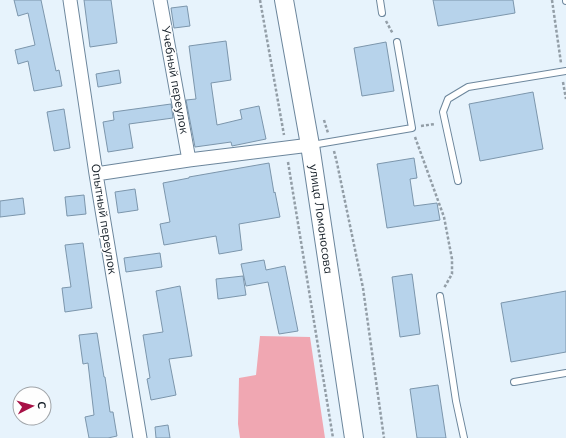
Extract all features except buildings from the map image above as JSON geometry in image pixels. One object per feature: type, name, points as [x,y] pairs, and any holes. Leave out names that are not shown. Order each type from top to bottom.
[{"type":"main road","name":"улица Ломоносова","points":[[284,0],[310,145],[354,438]]},
{"type":"street","name":"Опытный переулок","points":[[70,0],[96,174],[140,438]]},
{"type":"street","name":"Учебный переулок","points":[[160,0],[189,160]]},
{"type":"street","points":[[96,174],[189,160],[310,145]]},
{"type":"lane","points":[[380,0],[382,13]]},
{"type":"lane","points":[[310,145],[412,128],[397,42]]},
{"type":"lane","points":[[458,180],[444,112],[448,99],[468,87],[564,71]]},
{"type":"lane","points":[[440,296],[456,401],[464,438]]},
{"type":"lane","points":[[514,382],[566,373]]},
{"type":"path","points":[[260,0],[286,147],[333,438]]},
{"type":"path","points":[[552,0],[564,71],[566,99]]},
{"type":"path","points":[[382,13],[397,42]]},
{"type":"path","points":[[322,114],[337,163],[363,288],[384,438]]},
{"type":"path","points":[[440,296],[452,274],[452,259],[444,217],[412,128],[446,122]]},
{"type":"shaded area","points":[[260,336],[310,337],[325,438],[240,438],[238,424],[239,378],[256,375]]}]
